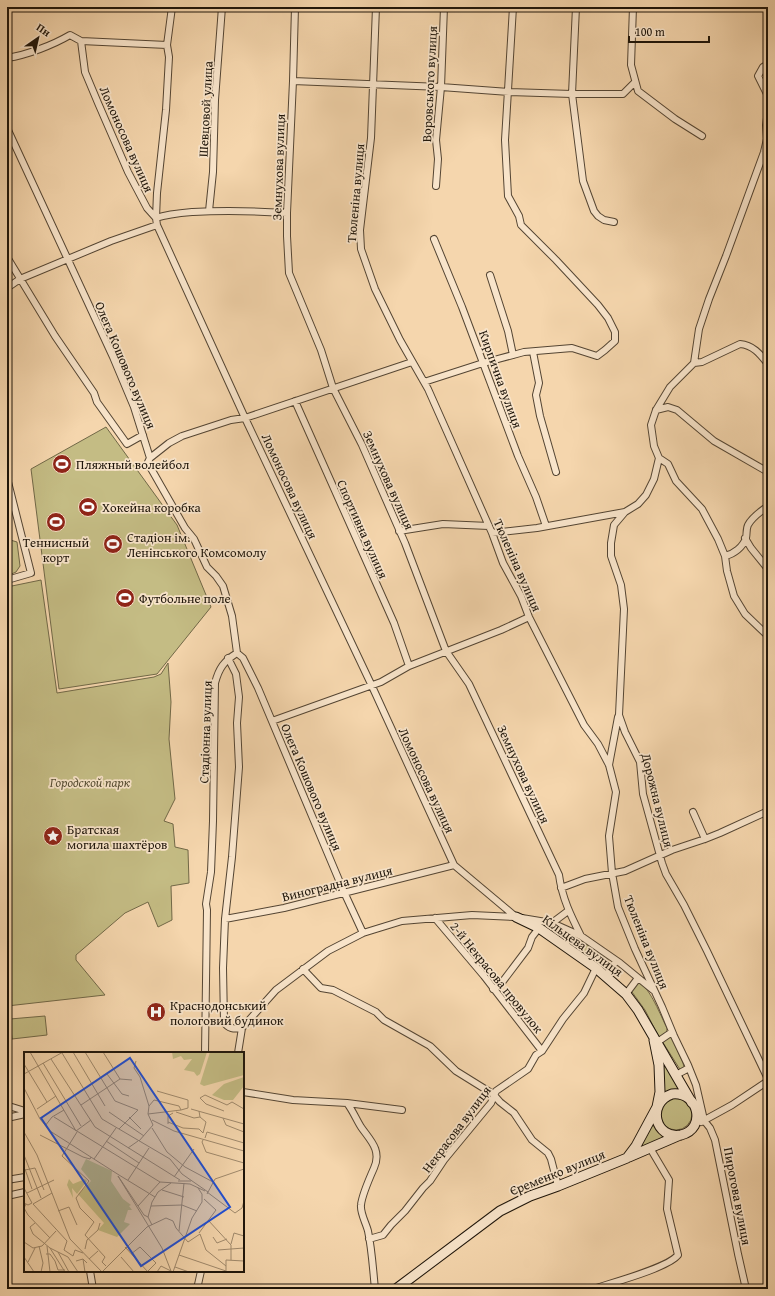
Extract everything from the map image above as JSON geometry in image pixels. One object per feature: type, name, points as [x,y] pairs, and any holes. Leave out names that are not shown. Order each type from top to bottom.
[{"type":"street","points":[[172,7],[166,45],[169,57],[166,110],[157,193],[156,218],[167,214],[209,211],[241,210],[287,213]]},
{"type":"street","name":"Шевцовой улица","points":[[209,211],[213,172],[215,100],[222,7]]},
{"type":"street","name":"Земнухова вулиця","points":[[295,7],[294,81],[287,213],[289,273],[321,350],[333,388],[362,445],[399,531],[446,651],[469,684],[559,875],[561,888],[568,911],[582,936]]},
{"type":"street","name":"Тюленіна вулиця","points":[[376,7],[371,138],[360,230],[361,249],[375,289],[400,340],[424,382],[489,526],[503,563],[521,596],[529,617],[584,725],[598,744],[609,765],[616,792],[609,836],[612,874],[618,907],[672,1032],[690,1068],[696,1084],[704,1120]]},
{"type":"street","name":"Воровського вулиця","points":[[436,186],[438,159],[436,140],[441,87],[444,7]]},
{"type":"street","points":[[424,382],[513,355],[572,348],[597,356],[615,341],[615,332],[608,318],[598,305],[556,260],[521,225],[519,216],[508,196],[506,140],[513,7]]},
{"type":"street","points":[[576,7],[572,94],[583,181],[594,211],[604,220],[614,222]]},
{"type":"street","points":[[633,7],[631,65],[638,91],[675,119],[702,136]]},
{"type":"street","points":[[7,58],[30,54],[63,39],[70,34],[81,41],[166,45]]},
{"type":"street","name":"Ломоносова вулиця","points":[[81,41],[85,72],[128,172],[147,208],[156,218],[157,225],[245,418],[371,684],[454,865],[516,917]]},
{"type":"street","points":[[768,64],[763,67],[758,76],[768,96]]},
{"type":"street","points":[[294,81],[572,94],[622,94],[635,82]]},
{"type":"street","points":[[768,111],[766,125],[767,139],[764,152],[709,298],[699,329],[694,363],[670,387],[656,410],[651,425],[654,446],[659,458],[668,464],[676,480],[702,509],[718,539],[725,556],[727,571],[734,596],[744,614],[768,636]]},
{"type":"street","name":"Олега Кошового вулиця","points":[[7,128],[113,357],[134,407],[150,458],[148,462],[149,465],[184,528],[194,539],[207,567],[223,586],[232,616],[237,653],[243,658],[272,720],[344,892],[363,933]]},
{"type":"street","points":[[7,288],[20,279],[111,241],[157,225]]},
{"type":"street","name":"Кирпична вулиця","points":[[434,239],[462,307],[546,526]]},
{"type":"street","points":[[7,257],[55,336],[94,393],[99,405],[127,444],[143,435]]},
{"type":"street","points":[[490,275],[508,331],[513,355]]},
{"type":"street","points":[[694,363],[702,362],[740,344],[753,348],[768,364]]},
{"type":"street","points":[[533,352],[539,383],[536,395],[540,416],[556,472]]},
{"type":"street","points":[[150,458],[169,443],[182,436],[232,420],[245,418],[412,362]]},
{"type":"street","name":"Спортивна вулиця","points":[[295,401],[394,623],[409,666]]},
{"type":"street","points":[[656,410],[668,407],[677,410],[714,441],[768,472]]},
{"type":"street","points":[[492,533],[537,528],[625,512],[638,504],[646,495],[654,479],[659,458]]},
{"type":"street","points":[[7,478],[31,573],[7,580]]},
{"type":"street","points":[[768,506],[755,515],[747,526],[746,538],[751,548],[768,569]]},
{"type":"street","name":"Дорожна вулиця","points":[[625,512],[614,525],[611,543],[611,556],[621,585],[624,609],[618,715],[640,762],[643,794],[666,874],[684,904],[768,1080]]},
{"type":"street","points":[[399,531],[443,524],[489,526]]},
{"type":"street","points":[[725,556],[733,554],[746,538]]},
{"type":"street","points":[[272,720],[371,684],[381,682],[409,666],[501,630],[529,617]]},
{"type":"street","points":[[237,653],[228,658],[236,674],[238,697],[237,724],[239,767],[232,857],[225,918],[223,976],[224,1022],[230,1028],[242,1028],[238,1052]]},
{"type":"street","name":"Стадіонна вулиця","points":[[205,1052],[206,904],[211,865],[215,683],[218,672],[228,658]]},
{"type":"street","points":[[609,765],[618,715]]},
{"type":"street","points":[[561,888],[585,879],[625,871],[672,850],[706,839],[768,811]]},
{"type":"street","points":[[693,812],[706,839]]},
{"type":"street","name":"Виноградна вулиця","points":[[225,918],[284,908],[454,865]]},
{"type":"street","points":[[552,923],[568,911]]},
{"type":"street","name":"Кільцева вулиця","points":[[242,1028],[276,990],[328,951],[363,933],[402,921],[472,915],[516,917],[539,928],[596,968],[626,994],[638,1010],[697,1112]]},
{"type":"street","points":[[516,917],[552,923],[582,936],[654,991]]},
{"type":"street","name":"2-й Некрасова провулок","points":[[435,918],[494,989],[542,1051]]},
{"type":"street","points":[[494,989],[500,985],[528,948],[532,937],[539,928]]},
{"type":"street","points":[[564,946],[570,931]]},
{"type":"street","points":[[606,976],[616,961]]},
{"type":"street","name":"Некрасова вулиця","points":[[369,1239],[383,1235],[405,1211],[422,1188],[430,1181],[444,1160],[491,1103],[496,1091],[528,1069],[536,1055],[542,1051],[562,1019],[584,993],[596,968]]},
{"type":"street","points":[[303,969],[321,988],[333,990],[376,1012],[384,1020],[430,1046],[456,1071],[494,1095],[514,1113],[532,1140],[548,1153],[558,1186]]},
{"type":"street","points":[[626,994],[638,978]]},
{"type":"street","points":[[672,1032],[655,1041],[659,1065],[660,1092],[657,1107],[657,1119],[662,1130],[673,1135],[681,1135],[691,1130],[704,1120],[732,1105],[768,1080]]},
{"type":"street","points":[[676,1075],[690,1068]]},
{"type":"street","points":[[244,1092],[293,1100],[347,1103],[402,1110]]},
{"type":"street","points":[[627,1158],[636,1146],[657,1107],[665,1098],[672,1094],[684,1095],[688,1097],[692,1103]]},
{"type":"street","points":[[347,1103],[353,1110],[361,1126],[372,1140],[376,1152],[377,1160],[363,1194],[361,1206],[369,1239],[375,1289]]},
{"type":"street","points":[[7,1108],[12,1107],[24,1111]]},
{"type":"street","points":[[691,1130],[697,1119],[697,1112]]},
{"type":"street","name":"Пирогова вулиця","points":[[697,1112],[710,1128],[715,1140],[746,1289]]},
{"type":"street","points":[[7,1118],[24,1114]]},
{"type":"street","name":"Єременко вулиця","points":[[396,1289],[500,1211],[530,1196],[558,1186],[681,1135]]},
{"type":"street","points":[[593,1289],[656,1268],[675,1259],[678,1255],[667,1209],[669,1180],[650,1148]]},
{"type":"street","points":[[7,1180],[24,1177]]},
{"type":"street","points":[[7,1196],[24,1192]]},
{"type":"street","points":[[90,1272],[93,1289]]},
{"type":"street","points":[[197,1289],[200,1272]]},
{"type":"green space","name":"Стадіон ім. Ленінського Комсомолу","points":[[106,427],[177,525],[211,607],[157,674],[59,689],[31,469]]},
{"type":"green space","points":[[7,539],[17,542],[20,566],[16,572],[7,576]]},
{"type":"green space","name":"Городской парк","points":[[41,580],[57,693],[154,677],[161,674],[168,663],[171,702],[169,739],[175,799],[164,821],[173,824],[175,847],[188,850],[189,883],[171,886],[172,920],[158,927],[148,902],[125,913],[76,955],[76,960],[105,995],[7,1006],[7,587]]},
{"type":"green space","points":[[572,936],[576,937],[607,959],[610,964],[609,968],[606,968],[572,944],[570,939]]},
{"type":"green space","points":[[639,983],[651,996],[667,1028],[665,1034],[659,1037],[645,1010],[632,992],[632,989]]},
{"type":"green space","points":[[45,1016],[47,1035],[12,1039],[10,1019]]},
{"type":"green space","points":[[669,1036],[672,1038],[683,1063],[684,1067],[681,1071],[662,1041]]},
{"type":"green space","points":[[663,1061],[682,1090],[664,1094]]},
{"type":"green space","points":[[673,1098],[679,1098],[689,1105],[692,1114],[691,1120],[685,1127],[679,1130],[673,1130],[663,1123],[660,1117],[660,1111],[667,1101]]},
{"type":"green space","points":[[654,1123],[667,1137],[638,1149]]},
{"type":"place","name":"Пляжный волейбол","points":[[62,464]]},
{"type":"place","name":"Хокейна коробка","points":[[88,507]]},
{"type":"place","name":"Теннисный корт","points":[[56,522]]},
{"type":"place","name":"Стадіон ім. Ленінського Комсомолу","points":[[113,544]]},
{"type":"place","name":"Футбольне поле","points":[[125,598]]},
{"type":"place","name":"Братская могила шахтёров","points":[[53,836]]},
{"type":"place","name":"Краснодонський пологовий будинок","points":[[156,1012]]}]
